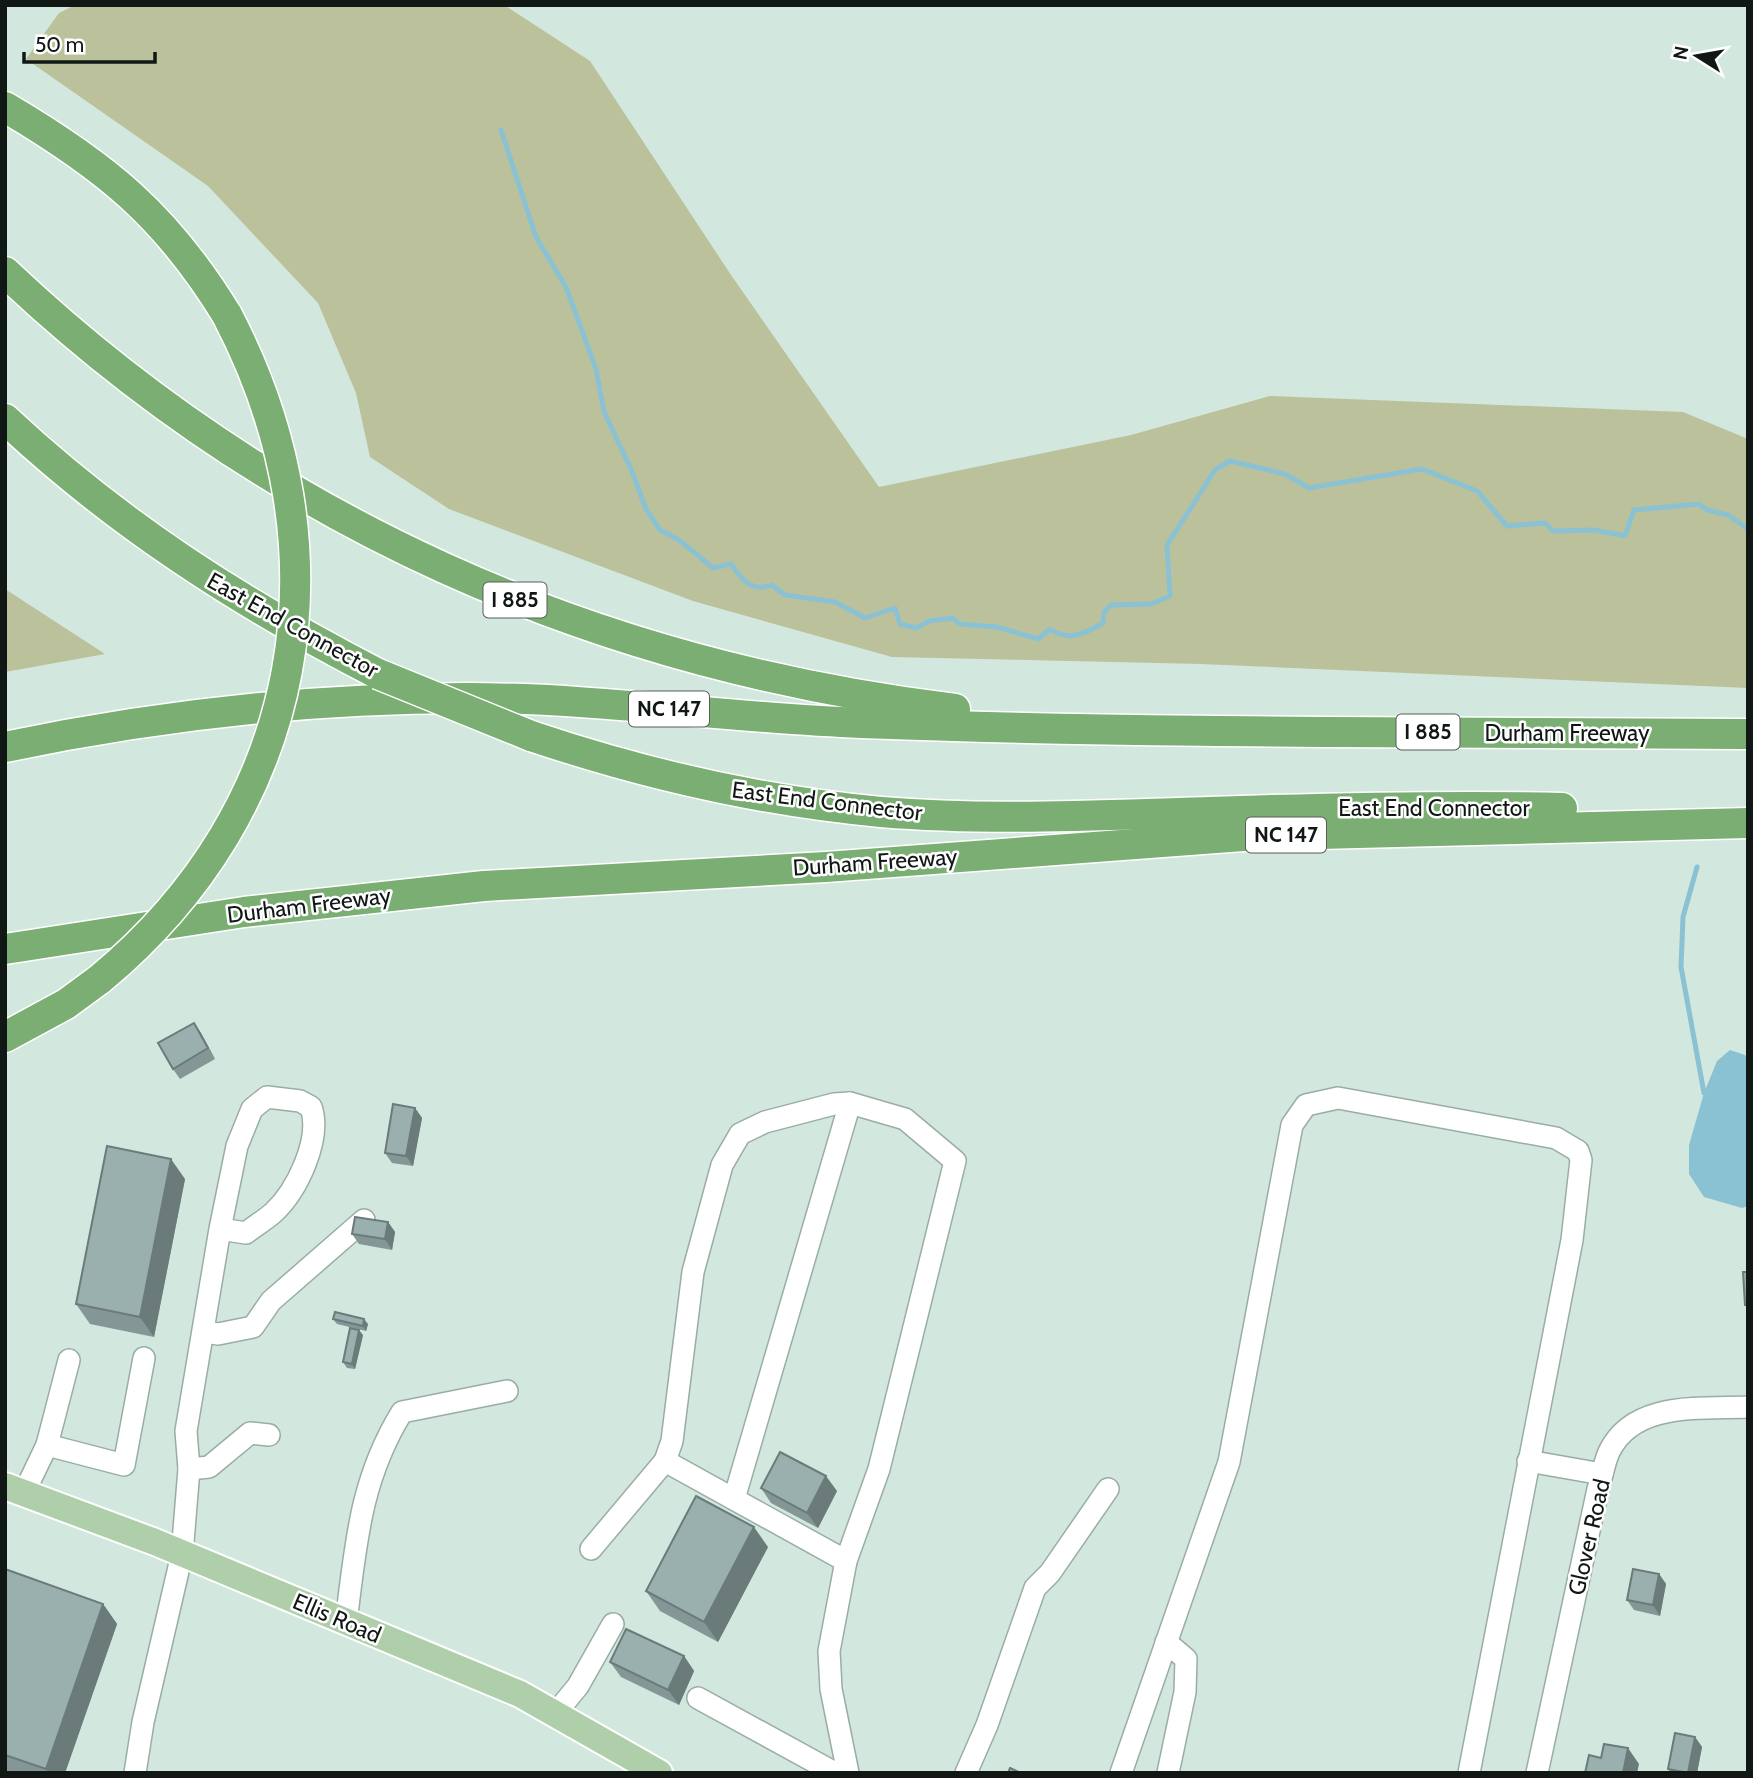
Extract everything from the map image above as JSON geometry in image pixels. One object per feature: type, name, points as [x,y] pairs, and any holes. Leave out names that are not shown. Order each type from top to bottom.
[{"type":"highway","points":[[5,107],[83,155],[138,200],[187,254],[227,315],[250,361],[272,417],[289,489],[296,574],[287,668],[279,706],[255,776],[222,840],[155,930],[100,979],[66,1004],[5,1037]]},
{"type":"highway","name":"I 885","points":[[5,272],[93,350],[229,452],[375,537],[530,606],[644,645],[760,676],[895,700],[1109,727]]},
{"type":"highway","name":"East End Connector","points":[[5,419],[76,482],[171,554],[270,617],[378,674],[531,736],[600,759],[702,784],[820,805],[882,812],[1054,816],[1416,806],[1748,814]]},
{"type":"highway","name":"Durham Freeway","points":[[5,747],[110,727],[229,710],[415,699],[549,701],[864,723],[1748,734]]},
{"type":"highway","name":"Durham Freeway","points":[[5,949],[258,910],[484,886],[812,867],[1243,836],[1748,823]]},
{"type":"main road","name":"Ellis Road","points":[[15,1489],[182,1554],[520,1694],[659,1773]]},
{"type":"street","points":[[135,1773],[143,1722],[182,1554],[189,1469],[186,1431],[205,1332],[220,1229],[237,1146],[252,1109],[267,1097],[300,1101],[312,1107],[315,1117],[308,1162],[275,1212],[246,1233],[220,1229]]},
{"type":"street","points":[[1121,1773],[1229,1462],[1292,1125],[1307,1105],[1338,1098],[1556,1138],[1578,1151],[1581,1160],[1572,1240],[1469,1773]]},
{"type":"street","points":[[734,1499],[850,1103]]},
{"type":"street","points":[[591,1549],[665,1461],[672,1441],[693,1272],[722,1165],[740,1134],[765,1122],[834,1104],[850,1103],[905,1119],[955,1161],[879,1469],[846,1561],[829,1651],[831,1689],[848,1773]]},
{"type":"street","points":[[205,1332],[218,1334],[253,1327],[271,1301],[363,1220]]},
{"type":"street","points":[[47,1445],[124,1465],[144,1358]]},
{"type":"street","points":[[15,1489],[47,1445],[69,1360]]},
{"type":"street","points":[[346,1622],[365,1493],[382,1445],[402,1412],[507,1391]]},
{"type":"street","name":"Glover Road","points":[[1537,1773],[1602,1474],[1614,1444],[1630,1425],[1668,1411],[1748,1407]]},
{"type":"street","points":[[189,1469],[209,1467],[250,1433],[268,1435]]},
{"type":"street","points":[[665,1461],[846,1561]]},
{"type":"street","points":[[1528,1461],[1602,1474]]},
{"type":"street","points":[[966,1773],[988,1725],[1035,1588],[1050,1573],[1108,1489]]},
{"type":"street","points":[[555,1714],[578,1686],[613,1624]]},
{"type":"street","points":[[1166,1642],[1186,1659],[1185,1692],[1168,1773]]},
{"type":"street","points":[[698,1698],[835,1773]]},
{"type":"green space","points":[[75,5],[504,5],[590,61],[731,275],[879,487],[1131,435],[1270,396],[1683,412],[1748,439],[1748,688],[1201,664],[892,657],[693,601],[449,509],[370,457],[356,393],[318,303],[208,186],[26,59],[59,13]]},
{"type":"green space","points":[[5,589],[105,654],[5,672]]},
{"type":"water","points":[[1730,1050],[1745,1055],[1748,1060],[1748,1206],[1742,1208],[1704,1197],[1689,1174],[1689,1145],[1704,1093],[1717,1061]]},
{"type":"building","points":[[194,1023],[208,1048],[173,1069],[158,1043]]},
{"type":"building","points":[[393,1104],[415,1108],[406,1156],[385,1153]]},
{"type":"building","points":[[107,1146],[171,1159],[140,1317],[76,1304]]},
{"type":"building","points":[[355,1217],[388,1222],[385,1239],[352,1234]]},
{"type":"building","points":[[1743,1272],[1748,1272],[1748,1305],[1745,1305]]},
{"type":"building","points":[[335,1312],[364,1319],[363,1326],[333,1319]]},
{"type":"building","points":[[350,1328],[359,1330],[352,1364],[343,1362]]},
{"type":"building","points":[[780,1452],[826,1476],[807,1513],[761,1488]]},
{"type":"building","points":[[696,1496],[754,1527],[704,1622],[646,1591]]},
{"type":"building","points":[[5,1569],[103,1604],[46,1769],[5,1755]]},
{"type":"building","points":[[1633,1569],[1659,1574],[1653,1605],[1627,1600]]},
{"type":"building","points":[[626,1629],[684,1656],[668,1690],[610,1662]]},
{"type":"building","points":[[1675,1733],[1695,1737],[1688,1773],[1668,1769]]},
{"type":"building","points":[[1604,1744],[1628,1748],[1623,1773],[1585,1773],[1589,1755],[1601,1758]]},
{"type":"building","points":[[1010,1768],[1021,1773],[1008,1773]]},
{"type":"waterway","points":[[501,130],[536,237],[566,287],[596,369],[604,412],[631,469],[646,509],[660,530],[679,540],[713,568],[731,564],[744,580],[753,586],[772,585],[785,595],[835,602],[865,618],[895,608],[900,624],[916,628],[929,621],[953,618],[959,624],[997,627],[1038,639],[1050,629],[1064,635],[1077,635],[1103,623],[1104,612],[1111,605],[1151,604],[1170,596],[1167,545],[1215,470],[1230,461],[1285,474],[1309,488],[1422,469],[1477,491],[1507,526],[1545,523],[1553,531],[1594,530],[1625,536],[1634,510],[1699,504],[1707,510],[1728,515],[1748,529]]},
{"type":"waterway","points":[[1697,867],[1683,917],[1681,967],[1704,1093]]}]
